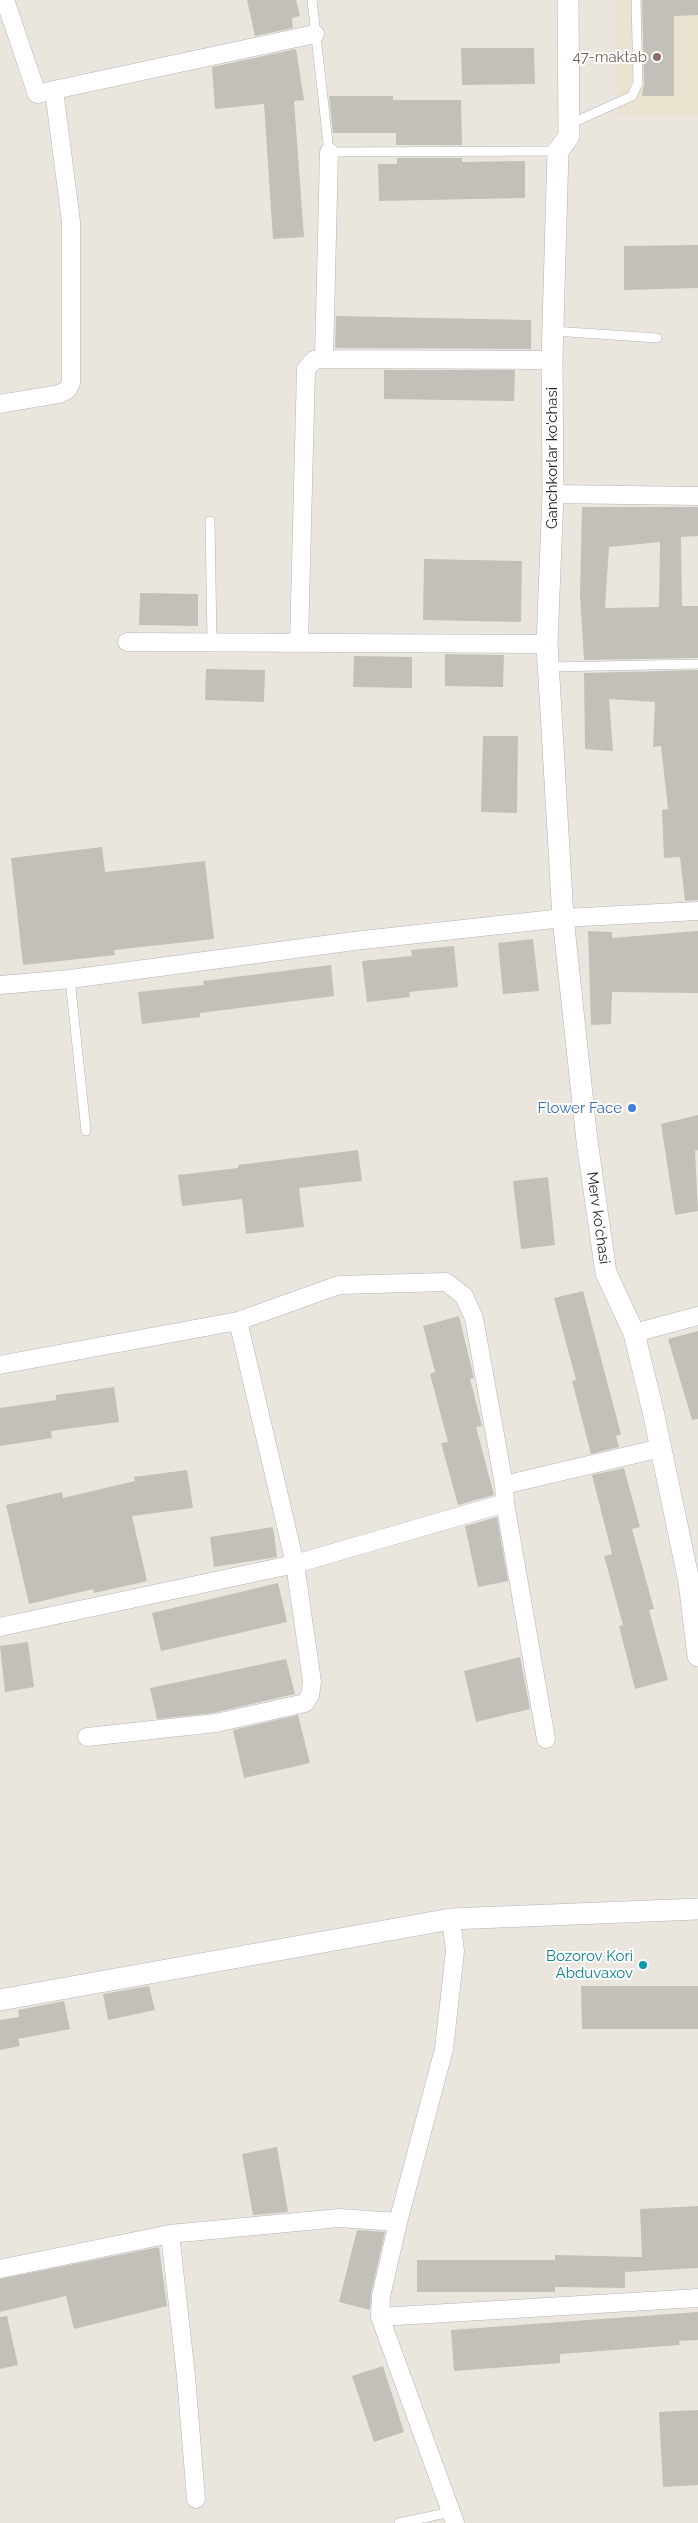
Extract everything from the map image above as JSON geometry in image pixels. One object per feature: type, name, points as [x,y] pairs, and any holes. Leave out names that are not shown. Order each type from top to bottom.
[{"type":"street","points":[[5,0],[37,94],[315,34]]},
{"type":"street","name":"Ganchkorlar ko'chasi","points":[[563,918],[547,644],[553,494],[552,360],[558,151],[569,136],[570,124],[568,0]]},
{"type":"street","points":[[0,404],[59,394],[67,390],[71,383],[71,222],[54,90]]},
{"type":"street","points":[[324,359],[329,152]]},
{"type":"street","points":[[299,642],[304,380],[306,369],[314,360],[552,360]]},
{"type":"street","points":[[553,494],[698,496]]},
{"type":"street","points":[[127,642],[547,644]]},
{"type":"street","points":[[0,985],[70,979],[354,941],[563,918],[698,911]]},
{"type":"street","name":"Merv ko'chasi","points":[[563,918],[587,1141],[606,1272],[634,1333],[694,1581],[698,1656]]},
{"type":"street","points":[[0,1365],[238,1320],[339,1285],[446,1282],[464,1296],[474,1318],[546,1739]]},
{"type":"street","points":[[634,1333],[698,1316]]},
{"type":"street","points":[[87,1737],[216,1723],[305,1703],[310,1695],[312,1682],[296,1564],[238,1320]]},
{"type":"street","points":[[504,1485],[661,1448]]},
{"type":"street","points":[[0,1627],[296,1564],[505,1503]]},
{"type":"street","points":[[0,2000],[451,1919],[698,1909]]},
{"type":"street","points":[[451,1919],[455,1951],[444,2049],[398,2222],[381,2296],[380,2317],[453,2517]]},
{"type":"street","points":[[0,2269],[170,2234],[339,2218],[398,2222]]},
{"type":"street","points":[[170,2234],[186,2376],[196,2499]]},
{"type":"street","points":[[380,2317],[698,2298]]},
{"type":"lane","points":[[312,0],[329,152],[558,151]]},
{"type":"lane","points":[[570,124],[632,96],[638,83],[636,0]]},
{"type":"lane","points":[[553,330],[657,338]]},
{"type":"lane","points":[[210,521],[212,642]]},
{"type":"lane","points":[[549,667],[698,664]]},
{"type":"lane","points":[[70,979],[86,1131]]},
{"type":"lane","points":[[399,2523],[453,2517]]},
{"type":"shaded area","name":"47-maktab","points":[[615,0],[698,0],[698,115],[617,116]]},
{"type":"building","points":[[247,0],[296,0],[300,16],[292,18],[293,28],[255,36]]},
{"type":"building","points":[[642,0],[698,0],[698,15],[674,16],[674,96],[642,96],[644,83]]},
{"type":"building","points":[[461,48],[534,48],[535,84],[462,85]]},
{"type":"building","points":[[296,49],[304,100],[294,101],[304,237],[273,239],[264,104],[215,109],[212,67]]},
{"type":"building","points":[[329,96],[393,96],[393,100],[461,100],[462,145],[396,145],[396,133],[333,133]]},
{"type":"building","points":[[397,158],[462,158],[462,162],[525,161],[525,198],[379,201],[378,164],[397,164]]},
{"type":"building","points":[[698,245],[698,288],[624,290],[624,246]]},
{"type":"building","points":[[336,316],[531,320],[531,349],[335,348]]},
{"type":"building","points":[[384,370],[515,370],[514,401],[384,399]]},
{"type":"building","points":[[582,507],[698,507],[698,536],[681,537],[682,606],[698,606],[698,658],[584,660],[580,595]],"holes":[[[660,542],[659,607],[605,608],[609,547]]]},
{"type":"building","points":[[424,559],[522,561],[521,622],[423,620]]},
{"type":"building","points":[[140,593],[198,594],[198,626],[139,625]]},
{"type":"building","points":[[445,654],[504,655],[503,687],[445,686]]},
{"type":"building","points":[[354,656],[412,657],[412,688],[353,687]]},
{"type":"building","points":[[206,669],[265,670],[264,702],[205,700]]},
{"type":"building","points":[[698,670],[698,900],[685,901],[680,857],[664,858],[662,810],[668,809],[661,746],[653,747],[655,702],[609,699],[613,751],[585,749],[584,673]]},
{"type":"building","points":[[483,736],[518,736],[517,813],[481,812]]},
{"type":"building","points":[[102,847],[105,872],[205,861],[214,939],[114,950],[115,955],[23,965],[11,858]]},
{"type":"building","points":[[588,931],[612,932],[612,938],[698,931],[698,993],[612,992],[611,1024],[591,1025]]},
{"type":"building","points":[[533,939],[539,991],[503,994],[498,943]]},
{"type":"building","points":[[454,946],[458,987],[409,992],[410,997],[367,1002],[362,961],[412,956],[411,950]]},
{"type":"building","points":[[331,965],[334,996],[200,1013],[200,1017],[142,1024],[138,992],[204,985],[203,981]]},
{"type":"building","points":[[698,1115],[698,1150],[695,1151],[698,1211],[675,1215],[661,1124]]},
{"type":"building","points":[[358,1150],[362,1181],[299,1188],[304,1227],[246,1234],[242,1199],[182,1206],[178,1175],[238,1168],[238,1165]]},
{"type":"building","points":[[548,1177],[555,1245],[521,1249],[513,1181]]},
{"type":"building","points":[[583,1291],[621,1434],[616,1436],[619,1447],[591,1454],[572,1381],[576,1380],[554,1298]]},
{"type":"building","points":[[459,1316],[474,1378],[470,1379],[482,1426],[476,1427],[494,1495],[458,1505],[441,1443],[448,1442],[430,1374],[435,1372],[423,1326]]},
{"type":"building","points":[[698,1331],[698,1419],[692,1420],[668,1339]]},
{"type":"building","points":[[114,1387],[119,1422],[51,1431],[52,1438],[0,1446],[0,1408],[56,1400],[56,1395]]},
{"type":"building","points":[[624,1468],[640,1527],[632,1529],[654,1609],[649,1610],[668,1680],[635,1689],[619,1626],[623,1625],[604,1556],[612,1554],[592,1475]]},
{"type":"building","points":[[187,1470],[193,1508],[132,1516],[147,1581],[94,1593],[93,1589],[29,1604],[6,1505],[62,1492],[63,1498],[135,1481],[134,1477]]},
{"type":"building","points":[[497,1517],[508,1581],[478,1587],[465,1526]]},
{"type":"building","points":[[273,1527],[277,1557],[214,1567],[210,1537]]},
{"type":"building","points":[[278,1583],[287,1622],[161,1651],[152,1613]]},
{"type":"building","points":[[28,1642],[34,1687],[5,1692],[0,1646]]},
{"type":"building","points":[[520,1657],[530,1709],[476,1722],[464,1671]]},
{"type":"building","points":[[286,1659],[295,1694],[213,1713],[157,1719],[150,1688]]},
{"type":"building","points":[[298,1715],[310,1763],[244,1778],[233,1730]]},
{"type":"building","points":[[149,1986],[155,2010],[108,2020],[103,1994]]},
{"type":"building","points":[[581,1986],[698,1986],[698,2029],[582,2029]]},
{"type":"building","points":[[64,2001],[70,2029],[18,2039],[20,2046],[0,2050],[0,2020],[19,2017],[18,2010]]},
{"type":"building","points":[[277,2147],[288,2212],[253,2215],[242,2154]]},
{"type":"building","points":[[698,2206],[698,2268],[625,2272],[625,2288],[555,2287],[555,2292],[417,2292],[417,2260],[555,2260],[555,2255],[642,2257],[640,2209]]},
{"type":"building","points":[[357,2230],[385,2232],[371,2294],[370,2310],[339,2302]]},
{"type":"building","points":[[159,2247],[167,2306],[74,2329],[66,2296],[0,2312],[0,2279]]},
{"type":"building","points":[[698,2312],[698,2340],[679,2341],[680,2345],[560,2354],[560,2363],[454,2371],[451,2330]]},
{"type":"building","points":[[7,2316],[18,2365],[0,2369],[0,2317]]},
{"type":"building","points":[[383,2366],[404,2432],[374,2442],[352,2376]]},
{"type":"building","points":[[698,2410],[698,2485],[663,2487],[659,2412]]},
{"type":"place","name":"47-maktab","points":[[657,57]]},
{"type":"place","name":"Flower Face","points":[[632,1108]]},
{"type":"place","name":"Bozorov Kori Abduvaxov","points":[[643,1965]]}]
